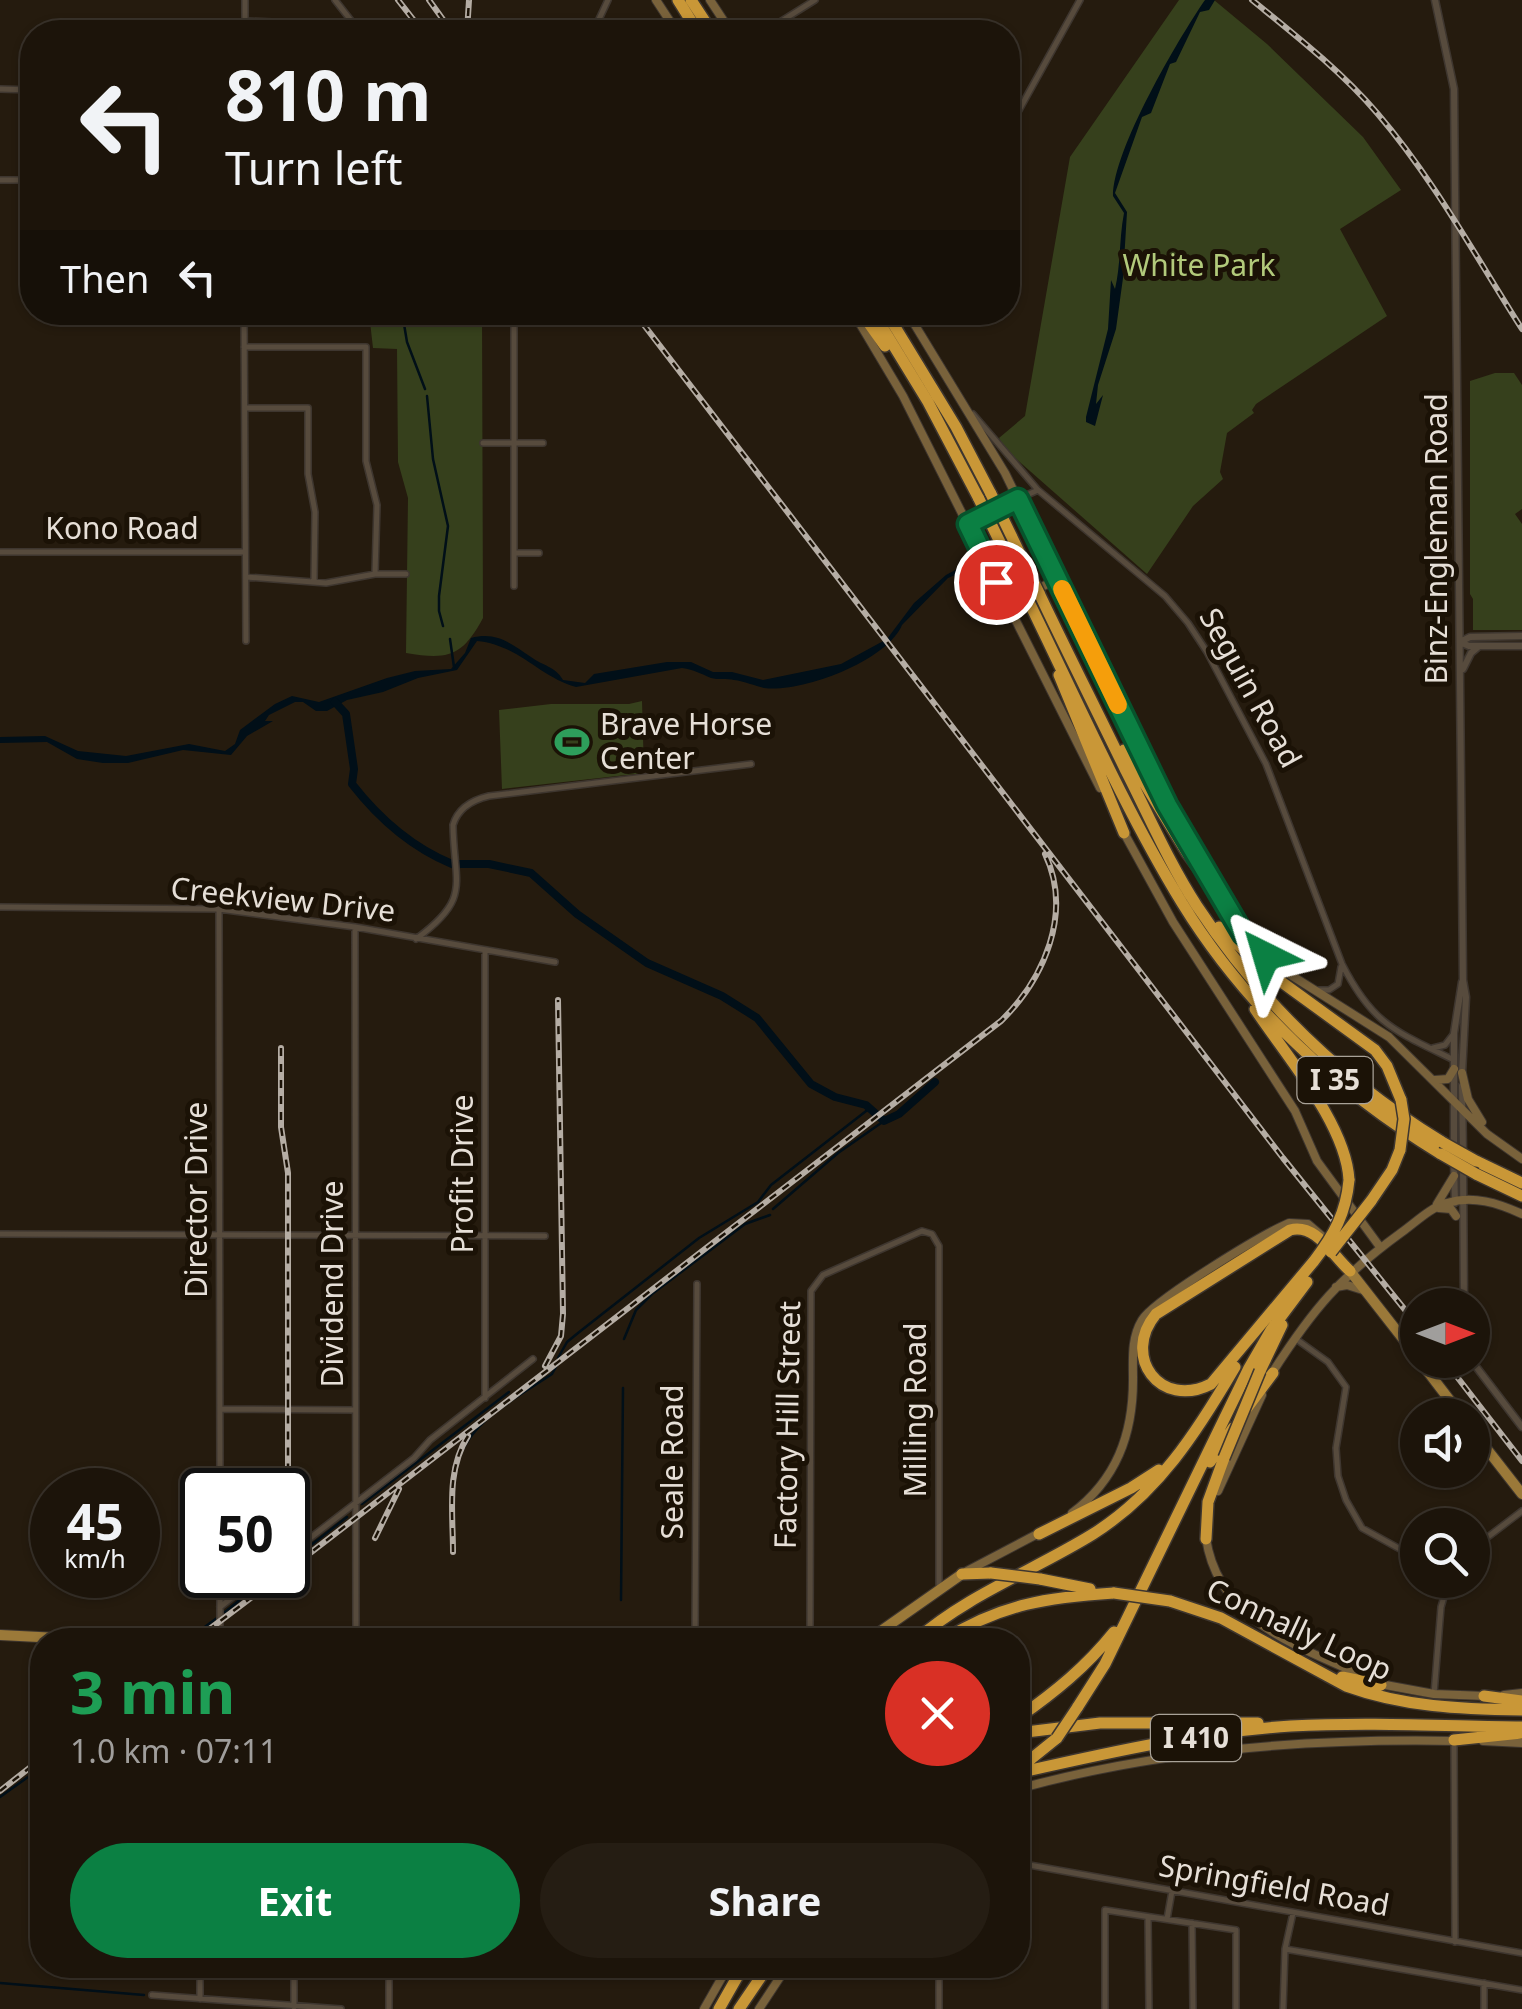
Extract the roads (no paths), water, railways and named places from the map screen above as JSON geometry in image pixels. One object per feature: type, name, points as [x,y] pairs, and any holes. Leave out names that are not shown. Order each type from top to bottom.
[{"type":"highway","points":[[871,325],[945,432]]},
{"type":"highway","name":"I 35","points":[[881,325],[985,497]]},
{"type":"highway","name":"I 35","points":[[895,325],[956,427],[1033,595],[1198,907],[1259,988],[1313,1044],[1441,1148]]},
{"type":"highway","name":"I 35","points":[[1033,595],[1038,620],[1174,889],[1244,988],[1335,1079],[1384,1117],[1522,1196]]},
{"type":"highway","points":[[1038,620],[1073,716],[1124,834]]},
{"type":"highway","points":[[1093,704],[1226,905]]},
{"type":"highway","points":[[1198,907],[1265,970],[1375,1050],[1387,1066],[1404,1119],[1400,1150],[1392,1170],[1371,1200],[1317,1264],[1259,1330],[1220,1378],[1194,1392],[1171,1391],[1162,1386],[1144,1360],[1144,1337],[1156,1314],[1290,1230],[1310,1230],[1350,1270]]},
{"type":"highway","points":[[1030,1762],[1057,1738],[1105,1664],[1249,1368],[1317,1264],[1343,1216],[1349,1180],[1346,1155],[1336,1131],[1244,988]]},
{"type":"highway","name":"I 35","points":[[1476,1168],[1492,1169],[1522,1182]]},
{"type":"highway","points":[[1206,1540],[1208,1502],[1224,1458],[1302,1288]]},
{"type":"highway","points":[[930,1628],[1096,1532],[1144,1494],[1182,1452],[1259,1330]]},
{"type":"highway","points":[[1188,1494],[1266,1372]]},
{"type":"highway","points":[[1039,1534],[1131,1488],[1182,1452]]},
{"type":"highway","points":[[962,1574],[992,1573],[1114,1593]]},
{"type":"highway","name":"Connally Loop","points":[[965,1628],[1028,1602],[1073,1595],[1114,1593],[1170,1600],[1221,1618],[1346,1686],[1401,1703],[1522,1710]]},
{"type":"highway","points":[[1030,1710],[1089,1664],[1132,1605]]},
{"type":"highway","points":[[1305,1664],[1381,1685]]},
{"type":"highway","points":[[1484,1696],[1522,1701]]},
{"type":"highway","points":[[1030,1732],[1100,1723],[1377,1723]]},
{"type":"highway","name":"Connally Loop","points":[[1030,1769],[1287,1726],[1377,1723],[1522,1730]]},
{"type":"highway","points":[[1454,1740],[1522,1730]]},
{"type":"highway","points":[[719,2009],[736,1978]]},
{"type":"highway","points":[[742,2005],[762,1978]]},
{"type":"main road","points":[[861,325],[902,396],[1124,834],[1173,922],[1296,1111],[1316,1161],[1380,1247]]},
{"type":"main road","points":[[915,325],[1018,499],[1167,805],[1243,934],[1262,953],[1389,1037],[1522,1160]]},
{"type":"main road","points":[[968,524],[1018,499]]},
{"type":"main road","points":[[1007,605],[1057,579]]},
{"type":"main road","points":[[1434,1080],[1448,1079],[1458,1065]]},
{"type":"main road","points":[[1458,1065],[1476,1115],[1512,1154]]},
{"type":"main road","points":[[1435,1208],[1454,1176]]},
{"type":"main road","points":[[1522,1214],[1485,1200],[1459,1201],[1435,1208],[1350,1270],[1266,1372],[1216,1495],[1206,1540],[1213,1568],[1233,1603],[1258,1623],[1381,1685],[1434,1694],[1522,1693]]},
{"type":"main road","points":[[1435,1208],[1450,1208],[1456,1216]]},
{"type":"main road","points":[[884,1628],[962,1574],[1039,1534],[1101,1487],[1118,1460],[1132,1410],[1135,1335],[1150,1308],[1277,1228],[1294,1222],[1308,1224],[1318,1231],[1400,1335]]},
{"type":"main road","points":[[1332,1289],[1348,1285],[1366,1291]]},
{"type":"main road","points":[[1433,1378],[1448,1398]]},
{"type":"main road","points":[[1490,1453],[1522,1494]]},
{"type":"main road","points":[[0,1635],[30,1637]]},
{"type":"main road","points":[[1030,1786],[1133,1763],[1240,1748],[1332,1742],[1522,1743]]},
{"type":"main road","points":[[704,2009],[722,1978]]},
{"type":"main road","points":[[759,2009],[779,1978]]},
{"type":"street","points":[[335,0],[351,20]]},
{"type":"street","points":[[784,20],[816,0]]},
{"type":"street","points":[[1020,108],[1080,0]]},
{"type":"street","name":"Binz-Engleman Road","points":[[1435,0],[1452,66],[1454,97],[1466,997],[1454,1101],[1454,1176],[1462,1254]]},
{"type":"street","points":[[244,325],[246,641]]},
{"type":"street","points":[[514,325],[514,586]]},
{"type":"street","points":[[244,348],[366,347],[366,461],[376,504],[375,574]]},
{"type":"street","name":"Seguin Road","points":[[956,393],[1038,490],[1165,596],[1207,652],[1278,790],[1356,992],[1375,1016],[1458,1065]]},
{"type":"street","points":[[244,408],[308,408],[308,474],[316,512],[314,581]]},
{"type":"street","points":[[483,443],[543,443]]},
{"type":"street","points":[[245,479],[253,476]]},
{"type":"street","points":[[1018,499],[1038,490]]},
{"type":"street","name":"Kono Road","points":[[0,552],[245,552]]},
{"type":"street","points":[[514,553],[539,553]]},
{"type":"street","points":[[246,577],[333,583],[375,574],[406,574]]},
{"type":"street","points":[[1460,642],[1470,637],[1522,636]]},
{"type":"street","points":[[1460,642],[1522,646]]},
{"type":"street","points":[[1461,674],[1468,657],[1481,646]]},
{"type":"street","name":"Creekview Drive","points":[[0,906],[219,909],[416,939],[440,922],[451,908],[458,884],[453,825],[472,802],[489,796],[751,764]]},
{"type":"street","name":"Director Drive","points":[[219,909],[220,1468]]},
{"type":"street","name":"Dividend Drive","points":[[355,927],[356,1628]]},
{"type":"street","points":[[416,939],[555,962]]},
{"type":"street","points":[[532,958],[535,946]]},
{"type":"street","name":"Profit Drive","points":[[485,1398],[486,950]]},
{"type":"street","points":[[1314,989],[1327,990],[1338,984],[1342,964]]},
{"type":"street","name":"Binz-Engleman Road","points":[[1463,980],[1454,1033],[1462,1108],[1459,1201],[1463,1288]]},
{"type":"street","points":[[1430,1048],[1445,1045],[1454,1033]]},
{"type":"street","name":"Factory Hill Street","points":[[810,1628],[811,1291],[823,1275],[917,1232],[932,1234]]},
{"type":"street","points":[[0,1234],[544,1236]]},
{"type":"street","name":"Milling Road","points":[[932,1234],[939,1246],[939,1588]]},
{"type":"street","name":"Seale Road","points":[[695,1628],[697,1284]]},
{"type":"street","points":[[1295,1339],[1328,1362],[1346,1386],[1336,1448],[1338,1476],[1351,1511],[1362,1528],[1400,1549]]},
{"type":"street","points":[[310,1538],[534,1359]]},
{"type":"street","points":[[1485,1378],[1522,1427]]},
{"type":"street","points":[[220,1409],[356,1410]]},
{"type":"street","points":[[1490,1535],[1522,1510]]},
{"type":"street","points":[[220,1598],[220,1628]]},
{"type":"street","points":[[220,1606],[231,1598]]},
{"type":"street","points":[[1434,1694],[1443,1598]]},
{"type":"street","points":[[1454,1740],[1455,1942]]},
{"type":"street","name":"Springfield Road","points":[[1030,1865],[1522,1953]]},
{"type":"street","points":[[1167,1919],[1172,1891]]},
{"type":"street","points":[[1105,2009],[1105,1910],[1236,1930],[1236,2009]]},
{"type":"street","points":[[1283,2009],[1285,1949],[1293,1912]]},
{"type":"street","points":[[1148,1917],[1149,2009]]},
{"type":"street","points":[[1192,1923],[1192,2009]]},
{"type":"street","points":[[1285,1949],[1522,1990]]},
{"type":"street","points":[[200,1978],[200,1998]]},
{"type":"street","points":[[294,1978],[294,2007]]},
{"type":"street","points":[[389,1978],[389,2009]]},
{"type":"street","points":[[939,1978],[940,2009]]},
{"type":"street","points":[[1484,1983],[1484,2009]]},
{"type":"street","points":[[152,1995],[341,2009]]},
{"type":"street","points":[[222,2000],[222,2009]]},
{"type":"waterway","points":[[404,325],[425,389]]},
{"type":"waterway","points":[[427,396],[433,459],[448,526],[439,596],[443,626]]},
{"type":"waterway","points":[[450,639],[454,667]]},
{"type":"waterway","points":[[335,702],[346,714],[354,769],[352,784],[397,831],[452,864]]},
{"type":"waterway","points":[[460,864],[489,864],[531,873],[577,914],[647,963],[722,996],[757,1018],[811,1084],[835,1097],[866,1105],[884,1121],[899,1114],[935,1082]]},
{"type":"waterway","points":[[558,1358],[578,1333],[699,1238],[758,1202],[771,1185],[870,1108]]},
{"type":"waterway","points":[[773,1209],[838,1153],[884,1121]]},
{"type":"waterway","points":[[624,1339],[636,1310],[652,1294],[745,1224],[770,1215]]},
{"type":"waterway","points":[[458,1462],[464,1447],[484,1422],[552,1374],[557,1365]]},
{"type":"waterway","points":[[621,1600],[623,1388]]},
{"type":"waterway","points":[[362,1504],[509,1392]]},
{"type":"waterway","points":[[310,1546],[347,1517]]},
{"type":"waterway","points":[[225,1612],[242,1598]]},
{"type":"waterway","points":[[203,1628],[217,1618]]},
{"type":"waterway","points":[[0,1797],[30,1776]]},
{"type":"waterway","points":[[0,1983],[144,1995]]},
{"type":"railway","points":[[398,0],[414,20]]},
{"type":"railway","points":[[429,0],[443,20]]},
{"type":"railway","points":[[468,20],[469,0]]},
{"type":"railway","points":[[1252,0],[1333,68],[1377,113],[1435,191],[1522,329]]},
{"type":"railway","points":[[644,325],[1283,1158],[1400,1304]]},
{"type":"railway","points":[[310,1553],[1001,1021],[1030,985],[1050,944],[1056,899],[1045,854]]},
{"type":"railway","points":[[545,1366],[561,1336],[563,1314],[558,1000]]},
{"type":"railway","points":[[281,1048],[281,1127],[288,1173],[288,1468]]},
{"type":"railway","points":[[1458,1378],[1522,1461]]},
{"type":"railway","points":[[453,1552],[454,1477],[468,1436]]},
{"type":"railway","points":[[375,1538],[399,1489]]},
{"type":"railway","points":[[211,1628],[251,1598]]},
{"type":"railway","points":[[0,1791],[30,1767]]},
{"type":"place","name":"Brave Horse Center","points":[[572,742]]},
{"type":"park label","name":"White Park","points":[[1199,266]]}]
